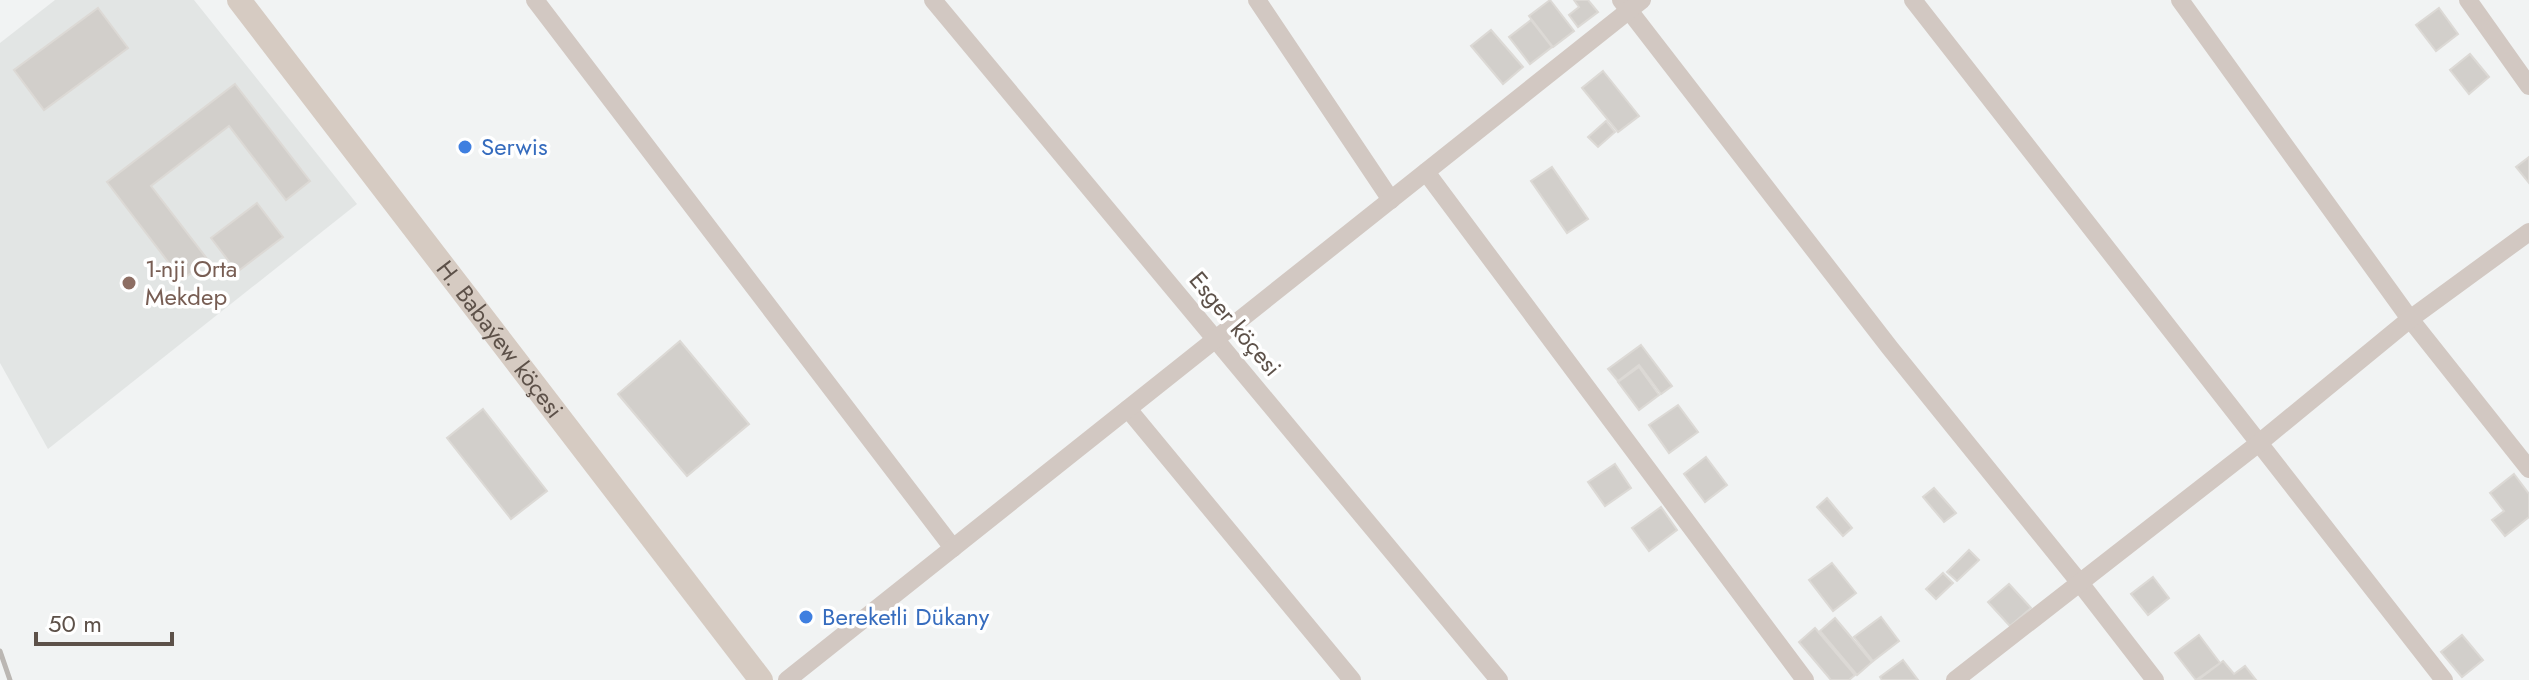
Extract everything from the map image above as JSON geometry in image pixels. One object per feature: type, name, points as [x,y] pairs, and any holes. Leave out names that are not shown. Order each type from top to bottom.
[{"type":"street","name":"H. Babaýew köçesi","points":[[239,0],[761,680]]},
{"type":"street","points":[[535,0],[953,548]]},
{"type":"street","name":"Esger köçesi","points":[[933,0],[1499,680]]},
{"type":"street","points":[[1257,0],[1391,200]]},
{"type":"street","points":[[1913,0],[2444,680]]},
{"type":"street","points":[[2180,0],[2410,319],[2529,469]]},
{"type":"street","points":[[2468,0],[2529,86]]},
{"type":"street","points":[[787,680],[1426,172],[1630,3],[1880,335],[2155,680]]},
{"type":"street","points":[[1426,172],[1805,680]]},
{"type":"street","points":[[1955,680],[2259,443],[2410,319],[2529,232]]},
{"type":"street","points":[[1128,409],[1352,680]]},
{"type":"shaded area","name":"1-nji Orta Mekdep","points":[[55,0],[194,0],[357,204],[48,449],[0,363],[0,43]]},
{"type":"building","points":[[1550,0],[1574,31],[1553,47],[1529,16]]},
{"type":"building","points":[[1574,0],[1588,0],[1598,12],[1578,27],[1569,15],[1579,7]]},
{"type":"building","points":[[98,8],[128,48],[44,110],[14,70]]},
{"type":"building","points":[[2439,8],[2458,34],[2436,51],[2416,25]]},
{"type":"building","points":[[1531,20],[1552,47],[1530,64],[1509,37]]},
{"type":"building","points":[[1491,30],[1523,67],[1503,84],[1471,46]]},
{"type":"building","points":[[2470,54],[2489,77],[2469,94],[2450,70]]},
{"type":"building","points":[[1603,71],[1639,116],[1618,132],[1582,88]]},
{"type":"building","points":[[235,84],[310,181],[286,200],[229,126],[151,186],[208,260],[182,280],[107,182]]},
{"type":"building","points":[[1606,121],[1615,132],[1598,147],[1588,137]]},
{"type":"building","points":[[2529,157],[2529,183],[2516,167]]},
{"type":"building","points":[[1552,167],[1588,219],[1567,233],[1531,181]]},
{"type":"building","points":[[257,203],[283,237],[237,272],[211,238]]},
{"type":"building","points":[[680,341],[749,424],[687,476],[618,394]]},
{"type":"building","points":[[1641,345],[1672,386],[1661,394],[1639,365],[1618,381],[1608,369]]},
{"type":"building","points":[[1639,367],[1659,395],[1639,410],[1618,382]]},
{"type":"building","points":[[1678,405],[1698,432],[1669,453],[1649,425]]},
{"type":"building","points":[[483,409],[547,491],[511,519],[447,438]]},
{"type":"building","points":[[1706,457],[1727,485],[1705,502],[1684,474]]},
{"type":"building","points":[[1615,464],[1631,488],[1605,506],[1588,482]]},
{"type":"building","points":[[2514,474],[2529,494],[2529,517],[2505,536],[2492,520],[2504,511],[2490,493]]},
{"type":"building","points":[[1934,488],[1956,513],[1944,522],[1923,497]]},
{"type":"building","points":[[1827,498],[1852,528],[1843,536],[1817,507]]},
{"type":"building","points":[[1661,507],[1677,530],[1649,551],[1632,528]]},
{"type":"building","points":[[1969,550],[1979,560],[1957,581],[1947,572]]},
{"type":"building","points":[[1832,563],[1856,593],[1833,611],[1809,580]]},
{"type":"building","points":[[1943,573],[1953,583],[1936,599],[1926,589]]},
{"type":"building","points":[[2153,577],[2169,598],[2148,615],[2131,594]]},
{"type":"building","points":[[2009,584],[2031,608],[2010,626],[1988,602]]},
{"type":"building","points":[[1881,617],[1899,641],[1873,661],[1854,637]]},
{"type":"building","points":[[1835,618],[1872,662],[1857,675],[1820,631]]},
{"type":"building","points":[[1815,628],[1855,675],[1849,680],[1831,680],[1799,642]]},
{"type":"building","points":[[2199,635],[2220,663],[2196,680],[2175,653]]},
{"type":"building","points":[[2462,635],[2483,660],[2462,677],[2441,652]]},
{"type":"building","points":[[1903,660],[1918,680],[1882,680],[1880,677]]},
{"type":"building","points":[[2223,661],[2234,674],[2245,666],[2256,680],[2198,680]]},
{"type":"railway","points":[[0,651],[10,680]]},
{"type":"place","name":"Serwis","points":[[465,147]]},
{"type":"place","name":"1-nji Orta Mekdep","points":[[129,283]]},
{"type":"place","name":"Bereketli Dükany","points":[[806,617]]}]
